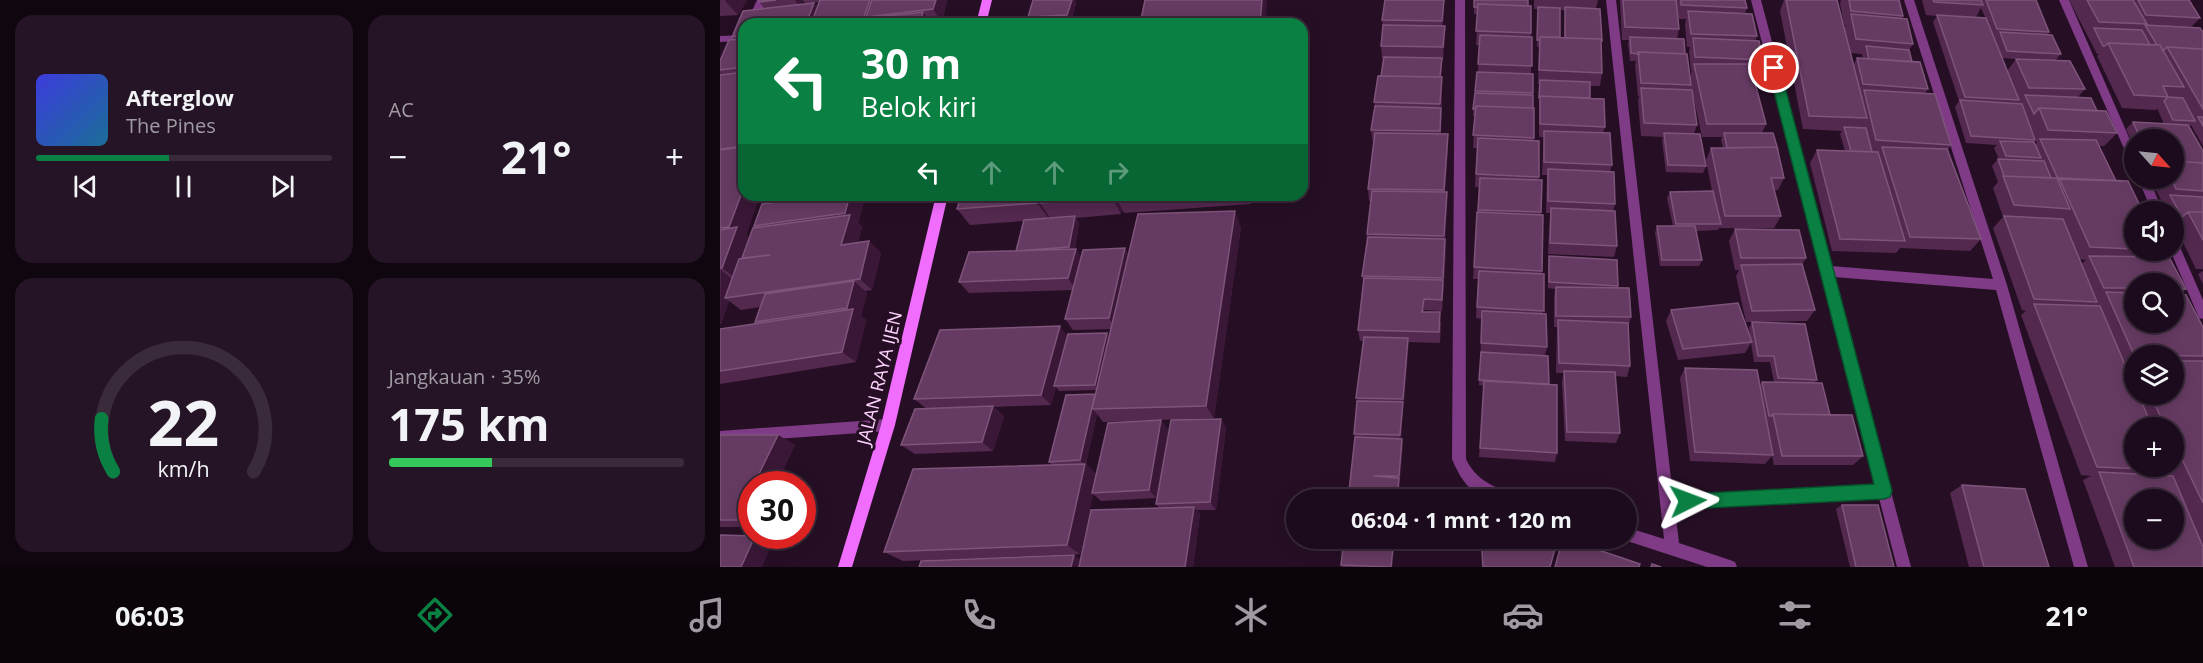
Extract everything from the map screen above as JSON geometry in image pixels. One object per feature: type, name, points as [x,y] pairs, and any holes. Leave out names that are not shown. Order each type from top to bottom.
[{"type":"street","points":[[754,18],[762,0]]},
{"type":"street","points":[[982,18],[987,0]]},
{"type":"street","points":[[1461,0],[1459,459],[1464,471],[1481,489]]},
{"type":"street","points":[[1611,0],[1671,548]]},
{"type":"street","points":[[1756,0],[1904,567]]},
{"type":"street","points":[[1909,0],[2001,285],[2081,567]]},
{"type":"street","points":[[2064,0],[2124,136]]},
{"type":"street","points":[[759,18],[767,15]]},
{"type":"street","points":[[720,39],[738,41]]},
{"type":"street","name":"JALAN RAYA IJEN","points":[[845,567],[888,425],[941,201]]},
{"type":"street","points":[[2180,261],[2203,314]]},
{"type":"street","points":[[1827,271],[2001,285]]},
{"type":"street","points":[[720,437],[888,425]]},
{"type":"street","points":[[1666,503],[1884,491]]},
{"type":"street","points":[[1637,537],[1730,567]]},
{"type":"building","points":[[820,0],[870,0],[864,17],[813,18]]},
{"type":"building","points":[[872,0],[936,0],[933,9],[866,17]]},
{"type":"building","points":[[1033,0],[1072,0],[1067,15],[1028,17]]},
{"type":"building","points":[[1145,0],[1262,0],[1260,18],[1141,18]]},
{"type":"building","points":[[1385,0],[1444,0],[1442,21],[1382,20]]},
{"type":"building","points":[[1474,0],[1528,0],[1528,6],[1478,4],[1478,7],[1474,7]]},
{"type":"building","points":[[1623,0],[1676,0],[1679,29],[1625,27]]},
{"type":"building","points":[[1681,0],[1745,0],[1747,8],[1681,5]]},
{"type":"building","points":[[1786,0],[1837,0],[1867,118],[1809,116]]},
{"type":"building","points":[[1849,0],[1899,0],[1903,16],[1851,11]]},
{"type":"building","points":[[1933,0],[1981,0],[1983,5],[1934,2]]},
{"type":"building","points":[[1986,0],[2036,0],[2049,32],[1997,29]]},
{"type":"building","points":[[2087,0],[2133,0],[2147,24],[2099,22]]},
{"type":"building","points":[[2138,0],[2189,0],[2200,18],[2146,15]]},
{"type":"building","points":[[814,3],[808,18],[740,18],[743,11]]},
{"type":"building","points":[[1478,4],[1531,6],[1531,33],[1476,31]]},
{"type":"building","points":[[1538,7],[1560,8],[1560,37],[1540,37],[1540,40],[1537,40]]},
{"type":"building","points":[[1565,7],[1600,9],[1602,40],[1565,38]]},
{"type":"building","points":[[1688,11],[1752,14],[1757,36],[1691,34]]},
{"type":"building","points":[[923,12],[922,18],[871,18]]},
{"type":"building","points":[[1851,14],[1907,19],[1913,44],[1856,39]]},
{"type":"building","points":[[1937,15],[1986,18],[2019,100],[1965,97]]},
{"type":"building","points":[[738,23],[738,36],[732,37]]},
{"type":"building","points":[[1383,25],[1445,26],[1443,47],[1381,46]]},
{"type":"building","points":[[2145,25],[2200,28],[2203,32],[2203,49],[2167,47],[2163,51]]},
{"type":"building","points":[[2094,28],[2142,30],[2150,45],[2108,43],[2103,46]]},
{"type":"building","points":[[2000,32],[2052,35],[2061,54],[2007,51]]},
{"type":"building","points":[[1480,35],[1532,37],[1532,66],[1478,64]]},
{"type":"building","points":[[1540,37],[1601,39],[1602,73],[1539,70]]},
{"type":"building","points":[[1630,37],[1684,39],[1685,54],[1631,53]]},
{"type":"building","points":[[1693,38],[1759,41],[1763,60],[1695,57]]},
{"type":"building","points":[[738,39],[738,68],[720,70],[720,61],[729,40]]},
{"type":"building","points":[[2108,43],[2160,45],[2184,87],[2163,86],[2168,97],[2134,95]]},
{"type":"building","points":[[1866,46],[1909,50],[1912,62],[1869,59]]},
{"type":"building","points":[[2167,47],[2203,49],[2203,109]]},
{"type":"building","points":[[1638,52],[1687,54],[1691,85],[1641,83]]},
{"type":"building","points":[[1384,57],[1442,58],[1440,77],[1381,76]]},
{"type":"building","points":[[1857,58],[1920,62],[1928,89],[1863,84]]},
{"type":"building","points":[[2016,59],[2070,61],[2085,89],[2029,88]]},
{"type":"building","points":[[1694,64],[1750,64],[1766,124],[1707,124]]},
{"type":"building","points":[[1477,72],[1533,74],[1533,93],[1475,91]]},
{"type":"building","points":[[738,73],[738,147],[720,149],[720,75]]},
{"type":"building","points":[[1378,76],[1442,77],[1440,104],[1374,102]]},
{"type":"building","points":[[1540,80],[1590,82],[1590,98],[1539,97]]},
{"type":"building","points":[[1641,88],[1692,90],[1697,125],[1644,123]]},
{"type":"building","points":[[1864,90],[1935,94],[1951,145],[1876,140]]},
{"type":"building","points":[[1475,93],[1533,95],[1533,108],[1476,106],[1473,109]]},
{"type":"building","points":[[2025,95],[2091,98],[2097,111],[2039,108],[2034,114]]},
{"type":"building","points":[[1540,96],[1604,99],[1605,127],[1540,124]]},
{"type":"building","points":[[2168,97],[2183,98],[2195,121],[2173,120],[2164,101]]},
{"type":"building","points":[[1960,100],[2022,104],[2035,140],[1971,136]]},
{"type":"building","points":[[1375,106],[1441,108],[1440,131],[1371,130]]},
{"type":"building","points":[[1476,106],[1534,108],[1534,138],[1473,135]]},
{"type":"building","points":[[2039,108],[2106,111],[2117,133],[2048,130]]},
{"type":"building","points":[[2133,122],[2188,125],[2203,151],[2203,163],[2184,162],[2184,129],[2136,129]]},
{"type":"building","points":[[1844,127],[1866,128],[1872,152],[1851,151]]},
{"type":"building","points":[[1544,131],[1610,133],[1612,165],[1544,162]]},
{"type":"building","points":[[1375,133],[1448,134],[1444,190],[1368,189]]},
{"type":"building","points":[[1664,133],[1700,134],[1706,166],[1668,165]]},
{"type":"building","points":[[1724,133],[1773,133],[1778,150],[1777,147],[1727,148]]},
{"type":"building","points":[[1478,138],[1539,141],[1539,177],[1476,174]]},
{"type":"building","points":[[2040,139],[2096,140],[2116,181],[2058,179]]},
{"type":"building","points":[[2000,141],[2034,142],[2041,158],[2006,156]]},
{"type":"building","points":[[1777,147],[1784,178],[1771,178],[1781,216],[1725,216],[1711,148]]},
{"type":"building","points":[[1882,147],[1947,149],[1981,239],[1910,237]]},
{"type":"building","points":[[738,148],[739,201],[729,227],[720,228],[720,150]]},
{"type":"building","points":[[1817,150],[1878,152],[1905,241],[1840,239]]},
{"type":"building","points":[[1998,159],[2044,161],[2051,178],[2004,176]]},
{"type":"building","points":[[2184,162],[2203,163],[2203,191],[2176,189],[2184,189]]},
{"type":"building","points":[[1548,169],[1614,172],[1615,204],[1548,201]]},
{"type":"building","points":[[2003,176],[2057,178],[2070,209],[2014,205]]},
{"type":"building","points":[[1480,178],[1542,180],[1541,212],[1478,210]]},
{"type":"building","points":[[2059,178],[2124,181],[2124,189],[2132,189],[2138,201],[2124,201],[2124,249],[2090,247]]},
{"type":"building","points":[[1372,191],[1447,192],[1444,236],[1367,234]]},
{"type":"building","points":[[1713,191],[1721,224],[1676,224],[1670,192]]},
{"type":"building","points":[[2170,195],[2203,197],[2203,212],[2188,212],[2184,215],[2184,201],[2173,201]]},
{"type":"building","points":[[783,201],[848,201],[845,213],[754,226],[762,204]]},
{"type":"building","points":[[959,201],[1038,201],[1037,203],[957,209]]},
{"type":"building","points":[[1040,201],[1069,201],[1040,203]]},
{"type":"building","points":[[1551,208],[1615,211],[1617,246],[1550,243]]},
{"type":"building","points":[[1235,211],[1206,406],[1092,409],[1138,214]]},
{"type":"building","points":[[1477,212],[1543,215],[1542,271],[1474,267]]},
{"type":"building","points":[[2188,212],[2203,212],[2203,240]]},
{"type":"building","points":[[850,215],[841,245],[869,241],[860,279],[725,298],[739,259],[770,255],[742,258],[753,228]]},
{"type":"building","points":[[1075,216],[1069,247],[1016,251],[1024,220]]},
{"type":"building","points":[[2004,216],[2063,219],[2097,302],[2034,299]]},
{"type":"building","points":[[1657,226],[1695,226],[1702,260],[1662,260]]},
{"type":"building","points":[[737,227],[722,268],[720,268],[720,230]]},
{"type":"building","points":[[1735,229],[1799,230],[1806,258],[1741,258]]},
{"type":"building","points":[[1368,237],[1445,239],[1443,278],[1362,276]]},
{"type":"building","points":[[1125,248],[1109,318],[1065,319],[1083,250]]},
{"type":"building","points":[[1076,249],[1068,278],[959,282],[969,252]]},
{"type":"building","points":[[1549,256],[1617,260],[1618,286],[1549,282]]},
{"type":"building","points":[[2089,256],[2124,256],[2124,261],[2171,261],[2178,273],[2124,273],[2124,288],[2104,288]]},
{"type":"building","points":[[1802,264],[1815,310],[1752,311],[1741,265]]},
{"type":"building","points":[[1479,271],[1544,274],[1544,311],[1477,307]]},
{"type":"building","points":[[1364,278],[1443,280],[1442,300],[1424,299],[1422,312],[1440,312],[1439,332],[1358,330]]},
{"type":"building","points":[[854,281],[847,308],[755,322],[765,294]]},
{"type":"building","points":[[1556,287],[1629,288],[1631,317],[1556,316]]},
{"type":"building","points":[[2106,292],[2124,293],[2124,332]]},
{"type":"building","points":[[2184,295],[2203,327],[2203,356],[2184,356],[2184,345],[2130,345],[2124,333],[2184,333]]},
{"type":"building","points":[[1738,303],[1752,342],[1683,349],[1671,310]]},
{"type":"building","points":[[2034,304],[2100,306],[2124,362],[2124,405],[2143,405],[2148,417],[2124,417],[2124,468],[2097,467]]},
{"type":"building","points":[[853,309],[842,352],[720,371],[720,329]]},
{"type":"building","points":[[1482,311],[1546,314],[1547,347],[1481,343]]},
{"type":"building","points":[[1558,320],[1628,323],[1630,366],[1559,363]]},
{"type":"building","points":[[1752,322],[1805,324],[1817,380],[1778,378],[1774,356],[1758,356]]},
{"type":"building","points":[[1060,326],[1041,395],[914,399],[940,330]]},
{"type":"building","points":[[1107,333],[1095,385],[1054,386],[1068,334]]},
{"type":"building","points":[[1364,337],[1408,338],[1403,399],[1356,398]]},
{"type":"building","points":[[1481,352],[1548,356],[1549,384],[1479,380]]},
{"type":"building","points":[[2184,361],[2203,361],[2203,503],[2184,463],[2184,417],[2161,417],[2155,405],[2184,405]]},
{"type":"building","points":[[1685,368],[1757,370],[1773,455],[1695,452]]},
{"type":"building","points":[[1564,371],[1615,372],[1620,433],[1567,432]]},
{"type":"building","points":[[1484,381],[1557,385],[1557,453],[1480,448]]},
{"type":"building","points":[[1762,382],[1822,383],[1830,415],[1773,414],[1769,416]]},
{"type":"building","points":[[1095,394],[1080,460],[1049,462],[1066,395]]},
{"type":"building","points":[[1357,401],[1403,402],[1400,435],[1354,434]]},
{"type":"building","points":[[993,406],[982,442],[901,445],[915,409]]},
{"type":"building","points":[[1773,414],[1852,415],[1863,456],[1782,456]]},
{"type":"building","points":[[1221,419],[1210,502],[1156,504],[1171,420]]},
{"type":"building","points":[[1161,420],[1149,490],[1092,493],[1108,423]]},
{"type":"building","points":[[720,435],[778,435],[760,471],[738,471],[737,520],[720,520]]},
{"type":"building","points":[[1355,437],[1402,439],[1399,476],[1374,476],[1399,478],[1398,489],[1349,489]]},
{"type":"building","points":[[1085,464],[1067,545],[884,552],[913,469]]},
{"type":"building","points":[[2099,472],[2124,473],[2124,477],[2173,477],[2178,489],[2124,489],[2124,540]]},
{"type":"building","points":[[1962,485],[2025,489],[2049,567],[1984,567]]},
{"type":"building","points":[[2184,502],[2203,547],[2203,567],[2134,567],[2127,549],[2184,549]]},
{"type":"building","points":[[1842,505],[1878,505],[1894,567],[1856,567]]},
{"type":"building","points":[[1194,507],[1185,567],[1079,567],[1091,510]]},
{"type":"building","points":[[720,535],[738,536],[738,549],[749,549],[741,567],[720,567]]},
{"type":"building","points":[[1343,549],[1393,549],[1391,567],[1341,565]]},
{"type":"building","points":[[1482,549],[1555,549],[1550,567],[1483,567]]},
{"type":"building","points":[[1560,549],[1596,549],[1640,564],[1639,567],[1555,567]]},
{"type":"building","points":[[1074,555],[1071,567],[919,567],[921,561]]},
{"type":"route","points":[[1688,501],[1884,491],[1774,68]]}]
